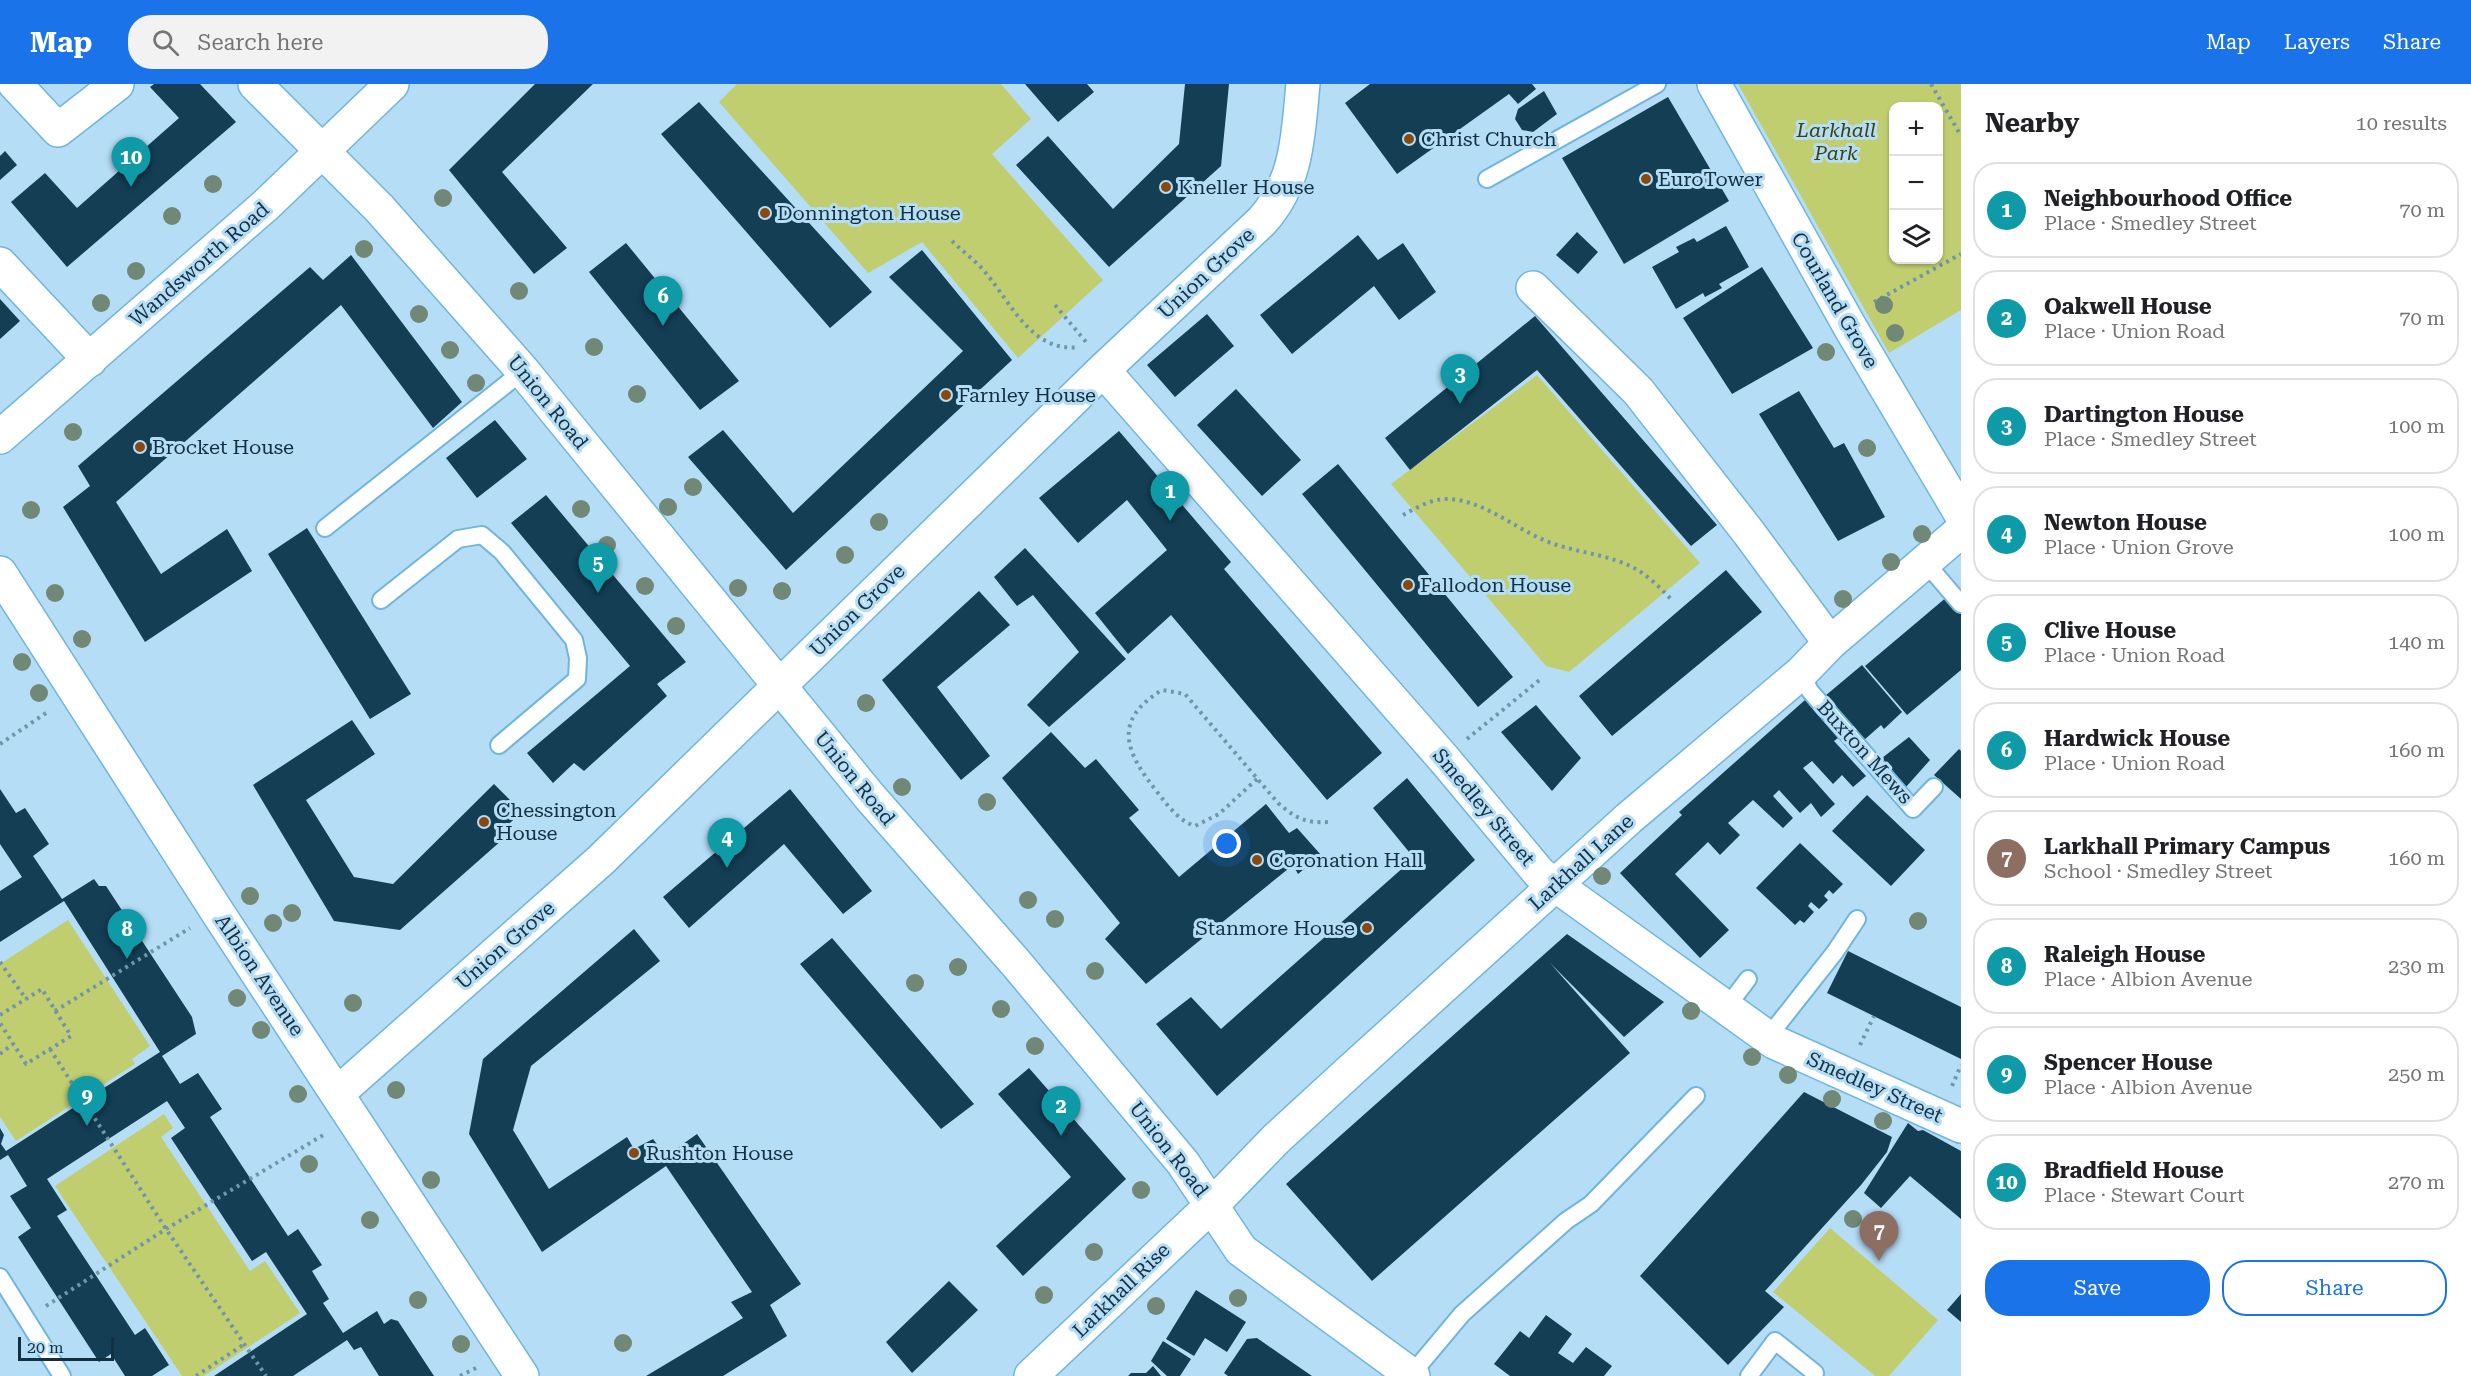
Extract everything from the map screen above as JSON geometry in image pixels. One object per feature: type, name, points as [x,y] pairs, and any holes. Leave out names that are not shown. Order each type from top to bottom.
[{"type":"street","points":[[15,84],[58,130],[117,84]]},
{"type":"street","name":"Union Road","points":[[255,84],[410,241],[523,371],[903,837],[1015,962],[1153,1130],[1183,1163],[1241,1250],[1412,1375]]},
{"type":"street","name":"Wandsworth Road","points":[[0,437],[266,205],[392,84]]},
{"type":"street","name":"Union Grove","points":[[338,1093],[601,860],[1103,370],[1262,221],[1279,202],[1294,159],[1303,84]]},
{"type":"street","name":"Courland Grove","points":[[1714,84],[1844,318],[1961,514]]},
{"type":"street","points":[[0,264],[90,360]]},
{"type":"street","points":[[1533,288],[1638,391],[1749,533],[1830,643]]},
{"type":"street","name":"Smedley Street","points":[[1103,370],[1444,759],[1540,874],[1768,1037],[1855,1080],[1961,1126]]},
{"type":"street","name":"Larkhall Lane","points":[[1212,1205],[1276,1139],[1629,818],[1801,673],[1830,643],[1961,531]]},
{"type":"street","name":"Albion Avenue","points":[[0,573],[218,913],[522,1376]]},
{"type":"street","name":"Larkhall Rise","points":[[1031,1376],[1212,1205]]},
{"type":"lane","points":[[1487,179],[1657,84]]},
{"type":"lane","points":[[326,528],[523,371]]},
{"type":"lane","points":[[381,600],[458,539],[482,535],[502,552],[574,640],[578,658],[577,679],[499,745]]},
{"type":"lane","points":[[1925,562],[1961,604]]},
{"type":"lane","name":"Buxton Mews","points":[[1801,673],[1810,691],[1913,809],[1934,787]]},
{"type":"lane","points":[[1768,1037],[1835,952],[1857,918]]},
{"type":"lane","points":[[1726,1008],[1748,979]]},
{"type":"lane","points":[[1412,1375],[1462,1314],[1566,1221],[1591,1204],[1696,1096]]},
{"type":"lane","points":[[0,1277],[62,1376]]},
{"type":"lane","points":[[1749,1376],[1775,1341],[1815,1373]]},
{"type":"path","points":[[1931,84],[1961,136]]},
{"type":"path","points":[[952,241],[987,274],[1017,315],[1042,341],[1065,348],[1088,345],[1055,305]]},
{"type":"path","points":[[1872,303],[1961,254]]},
{"type":"path","points":[[1403,515],[1426,504],[1446,499],[1476,506],[1555,545],[1589,552],[1632,567],[1657,584],[1671,599]]},
{"type":"path","points":[[1444,759],[1542,678]]},
{"type":"path","points":[[0,744],[74,690]]},
{"type":"path","points":[[1257,779],[1219,814],[1195,826],[1183,822],[1141,772],[1135,760],[1127,738],[1133,716],[1143,702],[1162,690],[1185,693],[1278,803],[1296,818],[1313,823],[1331,822]]},
{"type":"path","points":[[55,1011],[218,913]]},
{"type":"path","points":[[0,962],[26,999]]},
{"type":"path","points":[[0,1015],[42,989],[71,1036],[26,1064],[0,1023]]},
{"type":"path","points":[[1857,1049],[1874,1016]]},
{"type":"path","points":[[0,1054],[14,1044]]},
{"type":"path","points":[[50,1049],[166,1229],[266,1376]]},
{"type":"path","points":[[1949,1092],[1961,1065]]},
{"type":"path","points":[[44,1347],[56,1339],[38,1311],[166,1229],[322,1135],[357,1123]]},
{"type":"path","points":[[196,1376],[246,1344]]},
{"type":"green space","points":[[737,84],[1001,84],[1031,119],[992,154],[1103,280],[1018,358],[922,242],[868,273],[719,102]]},
{"type":"green space","name":"Larkhall Park","points":[[1738,84],[1961,84],[1961,310],[1889,353]]},
{"type":"green space","points":[[1537,375],[1700,563],[1569,672],[1546,666],[1391,484]]},
{"type":"green space","points":[[68,920],[150,1046],[132,1059],[135,1064],[16,1141],[0,1117],[0,964]]},
{"type":"green space","points":[[164,1114],[173,1128],[161,1137],[250,1271],[265,1261],[300,1313],[204,1376],[182,1376],[55,1186]]},
{"type":"green space","points":[[1830,1228],[1938,1320],[1889,1376],[1875,1376],[1773,1292]]},
{"type":"building","points":[[154,84],[200,84],[236,122],[67,267],[11,202],[45,173],[77,208],[179,118],[150,87]]},
{"type":"building","points":[[535,84],[593,84],[502,172],[567,248],[534,274],[449,170]]},
{"type":"building","points":[[1025,84],[1087,84],[1094,92],[1058,122]]},
{"type":"building","name":"Kneller House","points":[[1185,84],[1229,84],[1221,166],[1109,267],[1016,165],[1048,136],[1113,209],[1179,144]]},
{"type":"building","name":"Christ Church","points":[[1370,84],[1532,84],[1536,89],[1518,104],[1509,94],[1397,174],[1345,103]]},
{"type":"building","points":[[1544,91],[1557,114],[1533,132],[1522,130],[1515,119],[1518,109]]},
{"type":"building","name":"EuroTower","points":[[1668,97],[1729,201],[1624,264],[1562,158]]},
{"type":"building","name":"Donnington House","points":[[699,102],[872,292],[830,328],[661,134]]},
{"type":"building","points":[[5,151],[17,165],[0,180],[0,156]]},
{"type":"building","points":[[1726,226],[1749,267],[1719,284],[1722,288],[1705,297],[1703,293],[1676,309],[1652,267],[1679,252],[1676,247],[1694,238],[1697,242]]},
{"type":"building","points":[[1577,232],[1598,252],[1578,274],[1556,255]]},
{"type":"building","points":[[1358,235],[1378,260],[1403,243],[1436,292],[1399,320],[1374,286],[1292,354],[1260,315]]},
{"type":"building","points":[[626,243],[739,381],[700,410],[589,272]]},
{"type":"building","name":"Farnley House","points":[[922,250],[1012,360],[786,570],[688,457],[723,430],[793,513],[963,351],[889,277]]},
{"type":"building","name":"Brocket House","points":[[351,255],[462,402],[433,428],[341,305],[116,502],[161,574],[227,529],[252,571],[145,642],[63,507],[90,486],[78,466],[310,267],[323,280]]},
{"type":"building","points":[[1762,267],[1813,348],[1732,394],[1683,318]]},
{"type":"building","points":[[0,299],[20,321],[0,339]]},
{"type":"building","points":[[1207,314],[1234,346],[1175,397],[1147,365]]},
{"type":"building","points":[[1535,316],[1717,525],[1691,546],[1537,370],[1410,470],[1385,438]]},
{"type":"building","points":[[1236,389],[1301,460],[1262,496],[1197,425]]},
{"type":"building","points":[[1799,391],[1834,448],[1844,443],[1885,517],[1838,541],[1759,414]]},
{"type":"building","points":[[495,420],[527,459],[477,498],[446,458]]},
{"type":"building","points":[[1119,431],[1231,562],[1224,569],[1382,753],[1327,800],[1171,615],[1128,654],[1095,613],[1167,550],[1127,500],[1078,543],[1039,498]]},
{"type":"building","name":"Fallodon House","points":[[1338,464],[1513,677],[1478,707],[1302,494]]},
{"type":"building","points":[[546,495],[686,662],[657,684],[667,696],[584,771],[574,763],[553,783],[527,753],[630,666],[511,523]]},
{"type":"building","points":[[307,528],[411,694],[370,719],[268,554]]},
{"type":"building","points":[[1025,548],[1126,659],[1049,727],[1027,705],[1079,652],[1033,595],[1017,606],[994,577]]},
{"type":"building","points":[[1726,570],[1762,612],[1612,736],[1579,696]]},
{"type":"building","points":[[979,591],[1010,625],[937,687],[990,756],[961,780],[882,680]]},
{"type":"building","points":[[1948,596],[1961,612],[1961,670],[1907,715],[1865,666]]},
{"type":"building","points":[[1862,665],[1902,712],[1884,729],[1881,725],[1863,741],[1825,696]]},
{"type":"building","points":[[1805,700],[1838,738],[1834,741],[1866,776],[1853,787],[1842,775],[1833,784],[1812,761],[1803,768],[1835,804],[1821,817],[1811,803],[1800,813],[1779,790],[1773,796],[1793,818],[1783,828],[1753,800],[1728,823],[1740,835],[1720,855],[1708,842],[1675,874],[1729,930],[1700,958],[1620,873],[1682,815],[1679,812]]},
{"type":"building","points":[[1536,705],[1581,758],[1552,791],[1501,732]]},
{"type":"building","name":"Chessington House","points":[[352,720],[375,754],[306,800],[354,877],[393,884],[494,784],[522,812],[500,832],[502,840],[400,930],[334,921],[253,785]]},
{"type":"building","name":"Coronation Hall","points":[[1051,732],[1085,768],[1096,759],[1139,810],[1129,818],[1179,877],[1266,804],[1289,833],[1297,828],[1321,855],[1298,874],[1293,865],[1146,984],[1105,939],[1120,923],[1002,778]]},
{"type":"building","points":[[1909,737],[1930,760],[1906,787],[1882,758]]},
{"type":"building","points":[[1959,749],[1961,751],[1961,799],[1934,775]]},
{"type":"building","name":"Stanmore House","points":[[1407,778],[1475,860],[1217,1096],[1156,1024],[1191,997],[1221,1029],[1414,858],[1373,808]]},
{"type":"building","points":[[0,789],[16,813],[25,808],[49,844],[33,856],[62,899],[94,879],[99,886],[106,886],[192,1017],[196,1034],[162,1056],[180,1084],[198,1073],[222,1109],[210,1117],[288,1236],[298,1229],[322,1265],[312,1271],[329,1299],[323,1303],[343,1333],[377,1311],[384,1324],[391,1319],[398,1321],[434,1376],[379,1376],[361,1347],[354,1350],[347,1340],[293,1376],[214,1376],[307,1314],[266,1252],[252,1261],[171,1138],[185,1128],[167,1101],[47,1179],[67,1210],[57,1216],[135,1335],[145,1328],[169,1365],[152,1376],[125,1376],[111,1354],[99,1362],[18,1237],[31,1228],[10,1196],[27,1186],[8,1155],[0,1160],[0,1128],[4,1135],[1,1144],[6,1151],[160,1052],[64,901],[0,942],[0,891],[22,877],[0,844]]},
{"type":"building","points":[[790,789],[872,891],[843,914],[784,844],[689,928],[663,897]]},
{"type":"building","points":[[1867,795],[1925,850],[1891,886],[1832,831]]},
{"type":"building","points":[[1800,843],[1843,884],[1833,894],[1829,890],[1824,896],[1828,900],[1819,909],[1811,902],[1808,906],[1814,912],[1804,923],[1800,920],[1795,925],[1756,888]]},
{"type":"building","name":"Rushton House","points":[[634,929],[660,961],[531,1066],[513,1130],[549,1189],[627,1137],[634,1149],[653,1139],[666,1156],[697,1134],[801,1284],[770,1305],[787,1336],[723,1376],[646,1376],[743,1318],[731,1302],[752,1292],[666,1166],[542,1252],[469,1134],[483,1059]]},
{"type":"building","points":[[1567,934],[1664,1002],[1624,1037],[1550,963],[1630,1053],[1372,1281],[1286,1184]]},
{"type":"building","points":[[832,938],[974,1104],[941,1129],[800,964]]},
{"type":"building","points":[[1848,951],[1961,1007],[1961,1059],[1827,993]]},
{"type":"building","points":[[1029,1068],[1126,1179],[1023,1276],[996,1246],[1071,1177],[998,1094]]},
{"type":"building","points":[[1804,1092],[1892,1137],[1887,1152],[1861,1185],[1765,1291],[1784,1307],[1728,1365],[1640,1276]]},
{"type":"building","points":[[1908,1123],[1918,1131],[1923,1130],[1961,1151],[1961,1219],[1910,1176],[1881,1208],[1864,1193]]},
{"type":"building","points":[[949,1281],[978,1310],[912,1373],[886,1342]]},
{"type":"building","points":[[1196,1290],[1246,1322],[1227,1352],[1205,1338],[1194,1356],[1166,1339]]},
{"type":"building","points":[[1961,1294],[1961,1322],[1947,1310]]},
{"type":"building","points":[[1546,1315],[1572,1334],[1558,1353],[1573,1363],[1586,1347],[1612,1366],[1604,1376],[1510,1376],[1494,1364],[1520,1331],[1529,1338]]},
{"type":"building","points":[[1257,1338],[1312,1376],[1228,1376],[1224,1373],[1247,1339]]},
{"type":"building","points":[[1163,1341],[1191,1359],[1180,1376],[1167,1376],[1151,1361]]},
{"type":"building","points":[[1153,1366],[1161,1376],[1128,1376],[1131,1373],[1146,1373]]},
{"type":"place","name":"Christ Church","points":[[1409,139]]},
{"type":"place","name":"EuroTower","points":[[1646,179]]},
{"type":"place","name":"Bradfield House","points":[[131,187]]},
{"type":"place","name":"Kneller House","points":[[1166,187]]},
{"type":"place","name":"Donnington House","points":[[765,213]]},
{"type":"place","name":"Hardwick House","points":[[663,326]]},
{"type":"place","name":"Farnley House","points":[[946,395]]},
{"type":"place","name":"Dartington House","points":[[1460,404]]},
{"type":"place","name":"Brocket House","points":[[140,447]]},
{"type":"place","name":"Neighbourhood Office","points":[[1170,521]]},
{"type":"place","name":"Fallodon House","points":[[1408,585]]},
{"type":"place","name":"Clive House","points":[[598,593]]},
{"type":"place","name":"Chessington House","points":[[484,822]]},
{"type":"place","name":"Coronation Hall","points":[[1257,860]]},
{"type":"place","name":"Newton House","points":[[727,868]]},
{"type":"place","name":"Stanmore House","points":[[1367,928]]},
{"type":"place","name":"Raleigh House","points":[[127,959]]},
{"type":"place","name":"Spencer House","points":[[87,1126]]},
{"type":"place","name":"Oakwell House","points":[[1061,1136]]},
{"type":"place","name":"Rushton House","points":[[634,1153]]},
{"type":"place","name":"Larkhall Primary Campus","points":[[1879,1261]]}]
